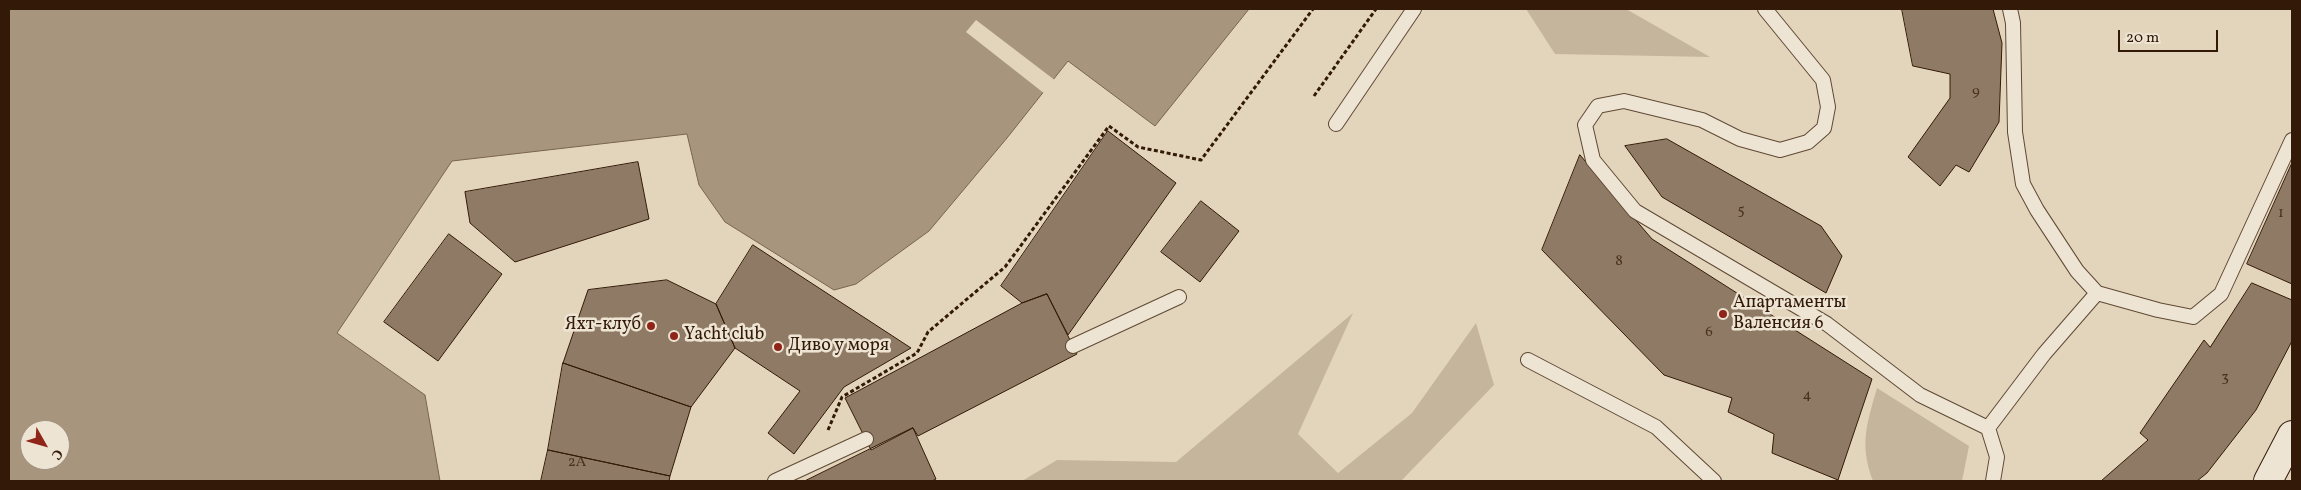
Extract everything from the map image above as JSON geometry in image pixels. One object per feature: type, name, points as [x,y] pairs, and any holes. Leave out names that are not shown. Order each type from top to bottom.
[{"type":"main road","points":[[2268,481],[2292,435]]},
{"type":"lane","points":[[1336,124],[1414,9]]},
{"type":"lane","points":[[1765,9],[1823,80],[1828,107],[1824,128],[1808,142],[1780,150],[1740,139],[1702,120],[1624,101],[1598,106],[1585,125],[1593,160],[1635,211],[1827,324],[1920,395],[1988,428],[1997,457],[1993,481]]},
{"type":"lane","points":[[2010,9],[2013,23],[2015,132],[2023,184],[2073,264],[2097,293],[2158,310],[2193,317],[2221,294],[2292,140]]},
{"type":"lane","points":[[1988,428],[2044,354],[2097,293]]},
{"type":"lane","points":[[1073,346],[1179,297]]},
{"type":"lane","points":[[1528,360],[1656,427],[1714,481]]},
{"type":"lane","points":[[775,481],[866,439]]},
{"type":"path","points":[[814,463],[842,396],[917,353],[928,332],[1006,267],[1109,126],[1138,147],[1201,160],[1313,9]]},
{"type":"path","points":[[1314,96],[1376,9]]},
{"type":"shaded area","points":[[9,9],[1249,9],[1155,126],[1068,61],[1007,138],[929,231],[856,284],[834,290],[725,222],[699,185],[687,134],[452,161],[337,333],[425,395],[440,481],[9,481]]},
{"type":"shaded area","points":[[1526,9],[1626,9],[1710,57],[1555,54]]},
{"type":"shaded area","points":[[1353,313],[1298,434],[1338,473],[1412,413],[1476,323],[1494,385],[1401,481],[1022,481],[1057,460],[1176,462]]},
{"type":"shaded area","points":[[1877,388],[1969,446],[1962,481],[1873,481],[1865,445],[1870,412]]},
{"type":"pier","points":[[976,20],[1056,81],[1045,94],[966,32]]},
{"type":"building","points":[[1902,9],[1993,9],[2002,43],[1999,122],[1969,172],[1956,165],[1940,186],[1908,157],[1950,98],[1950,74],[1913,66]]},
{"type":"building","points":[[1108,131],[1176,183],[1068,335],[1047,294],[1022,303],[1001,286]]},
{"type":"building","points":[[1667,139],[1821,226],[1842,256],[1826,293],[1662,197],[1625,146]]},
{"type":"building","points":[[1580,155],[1652,239],[1872,379],[1838,480],[1772,453],[1774,434],[1728,412],[1732,398],[1664,375],[1542,250]]},
{"type":"building","points":[[638,162],[649,219],[515,262],[470,223],[465,192]]},
{"type":"building","points":[[2292,163],[2292,284],[2247,264]]},
{"type":"building","points":[[1201,201],[1239,231],[1200,282],[1161,252]]},
{"type":"building","points":[[449,234],[502,274],[438,361],[384,322]]},
{"type":"building","points":[[753,245],[911,348],[844,387],[794,454],[768,433],[800,391],[735,348],[716,304]]},
{"type":"building","name":"Яхт-клуб","points":[[667,280],[716,304],[735,348],[691,407],[563,363],[588,290]]},
{"type":"building","points":[[2252,283],[2292,300],[2292,341],[2256,410],[2207,473],[2197,481],[2101,481],[2148,440],[2140,433],[2204,340],[2210,347]]},
{"type":"building","points":[[1047,294],[1077,354],[918,436],[913,428],[871,450],[845,398],[1022,303]]},
{"type":"building","points":[[563,363],[691,407],[670,476],[548,450]]},
{"type":"building","points":[[913,428],[936,479],[932,481],[805,481]]},
{"type":"building","points":[[548,450],[670,476],[669,481],[541,481]]},
{"type":"place","name":"Апартаменты Валенсия 6","points":[[1723,314]]},
{"type":"place","name":"Яхт-клуб","points":[[651,326]]},
{"type":"place","name":"Yacht club","points":[[674,336]]},
{"type":"place","name":"Диво у моря","points":[[778,347]]}]
